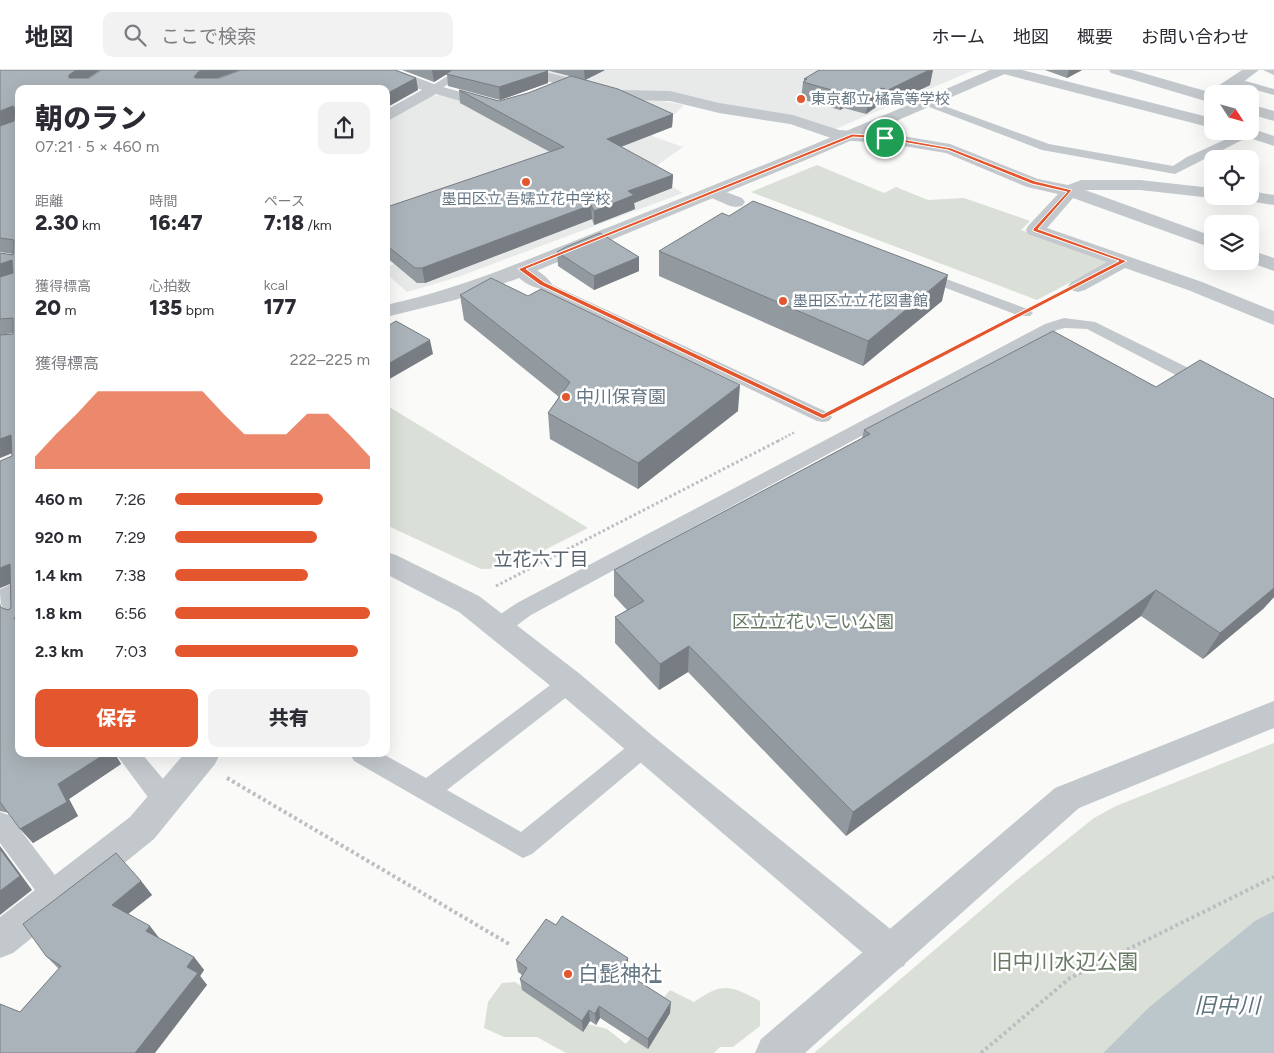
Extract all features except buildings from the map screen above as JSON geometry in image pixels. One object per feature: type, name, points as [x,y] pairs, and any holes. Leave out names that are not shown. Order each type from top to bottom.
[{"type":"street","points":[[383,70],[434,90],[500,107],[507,105]]},
{"type":"street","points":[[521,70],[618,95],[670,96],[719,108],[793,120],[837,134],[885,138],[950,149],[1034,182],[1070,191],[1204,239]]},
{"type":"street","points":[[390,310],[453,295],[521,269],[852,136],[1004,70],[1204,121]]},
{"type":"street","points":[[1116,70],[1204,94]]},
{"type":"street","points":[[1229,85],[1252,70]]},
{"type":"street","points":[[541,94],[569,83]]},
{"type":"street","points":[[390,115],[434,90]]},
{"type":"street","points":[[1183,115],[1204,102]]},
{"type":"street","points":[[1259,112],[1274,116]]},
{"type":"street","points":[[1259,137],[1274,142]]},
{"type":"street","points":[[1204,191],[1140,185],[1081,185],[1070,191],[1035,230],[1195,286],[1274,319]]},
{"type":"street","points":[[714,192],[741,204]]},
{"type":"street","points":[[1259,198],[1274,200]]},
{"type":"street","points":[[1259,259],[1274,265]]},
{"type":"street","points":[[1078,286],[1124,261]]},
{"type":"street","points":[[521,269],[542,284]]},
{"type":"street","points":[[392,573],[469,604],[569,683],[642,747],[891,953]]},
{"type":"street","points":[[775,1053],[1067,798],[1274,714]]},
{"type":"street","points":[[0,940],[142,828],[165,800],[215,766]]},
{"type":"lane","points":[[434,90],[464,70]]},
{"type":"lane","points":[[1268,70],[1274,72]]},
{"type":"lane","points":[[1235,81],[1274,92]]},
{"type":"lane","points":[[928,103],[1046,147],[1175,170],[1190,160],[1230,140]]},
{"type":"lane","points":[[910,269],[1025,313]]},
{"type":"lane","points":[[542,284],[823,417]]},
{"type":"lane","points":[[498,627],[524,609],[1051,327],[1064,323],[1078,323],[1102,329],[1222,393]]},
{"type":"lane","points":[[15,590],[4,596],[15,611]]},
{"type":"lane","points":[[428,792],[569,683]]},
{"type":"lane","points":[[367,757],[523,846],[642,747]]},
{"type":"lane","points":[[130,757],[165,800]]},
{"type":"lane","points":[[0,823],[55,896]]},
{"type":"path","points":[[469,604],[483,592],[823,417]]},
{"type":"path","points":[[215,766],[509,944]]},
{"type":"path","points":[[981,1053],[1070,978],[1274,877]]},
{"type":"shaded area","name":"東京都立 橘高等学校","points":[[540,70],[974,70],[833,130],[621,92]]},
{"type":"shaded area","name":"墨田区立 吾嬬立花中学校","points":[[440,95],[499,110],[612,99],[663,101],[684,105],[652,136],[683,147],[648,172],[683,193],[458,277],[407,292],[390,277],[390,266],[442,240],[390,208],[390,120],[431,96]]},
{"type":"green space","points":[[817,165],[884,193],[896,187],[928,200],[964,198],[1030,221],[1021,230],[1112,260],[1037,300],[751,192]]},
{"type":"green space","points":[[390,407],[588,528],[509,568],[481,569],[390,527]]},
{"type":"green space","name":"旧中川水辺公園","points":[[1274,743],[1274,911],[1256,920],[1148,1008],[1103,1053],[814,1053],[1014,882],[1094,818],[1116,806]]},
{"type":"green space","points":[[515,982],[576,1021],[607,1029],[626,1044],[670,990],[694,1002],[712,991],[727,988],[734,989],[760,1001],[760,1026],[733,1047],[720,1047],[714,1053],[566,1053],[537,1037],[504,1037],[484,1028],[488,1002],[502,983]]},
{"type":"water","name":"旧中川","points":[[1274,911],[1274,1053],[1103,1053],[1148,1008],[1256,920]]},
{"type":"place","name":"東京都立 橘高等学校","points":[[801,99]]},
{"type":"place","name":"墨田区立 吾嬬立花中学校","points":[[526,182]]},
{"type":"place","name":"墨田区立立花図書館","points":[[783,301]]},
{"type":"place","name":"中川保育園","points":[[566,397]]},
{"type":"place","name":"白髭神社","points":[[568,974]]},
{"type":"district","name":"立花六丁目","points":[[541,559]]},
{"type":"route","points":[[852,136],[885,138],[950,149],[1034,182],[1070,191],[1035,230],[1124,261],[823,417],[542,284],[521,269],[852,136]]},
{"type":"park label","name":"区立立花いこい公園","points":[[813,622]]}]
